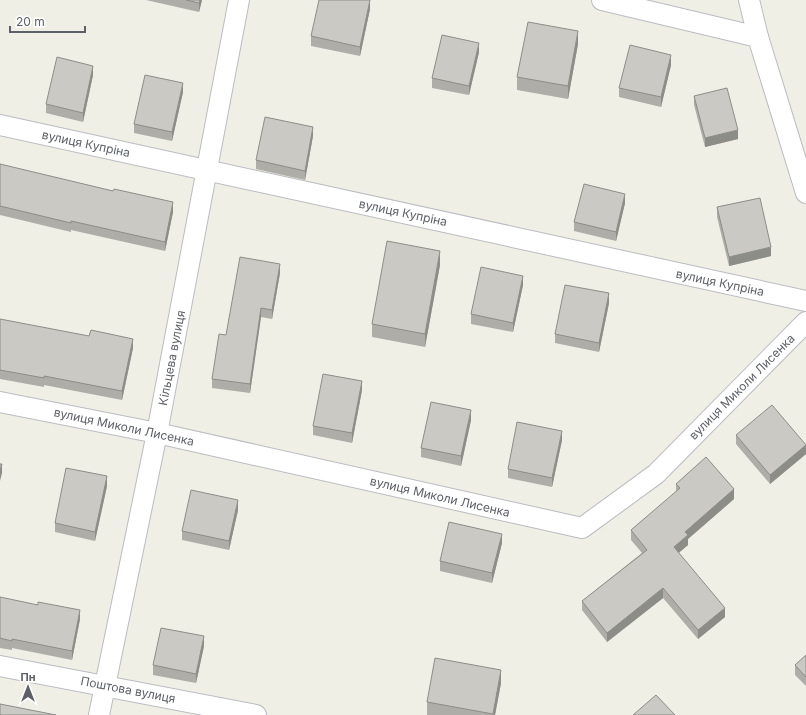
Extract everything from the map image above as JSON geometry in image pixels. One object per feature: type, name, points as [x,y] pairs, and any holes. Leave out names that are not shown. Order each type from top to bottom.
[{"type":"street","name":"Кільцева вулиця","points":[[99,715],[157,433],[208,171],[239,0]]},
{"type":"street","points":[[602,0],[758,37]]},
{"type":"street","points":[[749,0],[758,37],[806,193]]},
{"type":"street","name":"вулиця Купріна","points":[[0,125],[806,302]]},
{"type":"street","name":"вулиця Миколи Лисенка","points":[[0,402],[157,433],[582,528],[656,474],[806,322]]},
{"type":"street","name":"Поштова вулиця","points":[[0,666],[256,715]]},
{"type":"building","points":[[186,0],[200,0],[199,3]]},
{"type":"building","points":[[319,0],[370,0],[360,47],[311,36]]},
{"type":"building","points":[[528,22],[578,31],[568,86],[517,77]]},
{"type":"building","points":[[442,35],[479,43],[469,86],[432,78]]},
{"type":"building","points":[[630,45],[671,55],[661,97],[619,88]]},
{"type":"building","points":[[57,57],[93,66],[83,113],[46,104]]},
{"type":"building","points":[[145,75],[183,83],[172,132],[134,124]]},
{"type":"building","points":[[727,88],[738,130],[705,138],[694,96]]},
{"type":"building","points":[[265,117],[313,127],[305,171],[256,160]]},
{"type":"building","points":[[0,164],[113,191],[114,189],[173,202],[165,242],[71,221],[71,223],[0,206]]},
{"type":"building","points":[[584,184],[625,194],[616,232],[574,222]]},
{"type":"building","points":[[760,198],[771,247],[729,257],[717,207]]},
{"type":"building","points":[[387,241],[440,251],[425,334],[372,324]]},
{"type":"building","points":[[240,257],[280,264],[272,310],[261,308],[250,384],[212,379],[219,334],[226,335]]},
{"type":"building","points":[[481,267],[523,276],[513,323],[471,314]]},
{"type":"building","points":[[565,285],[609,293],[599,343],[555,334]]},
{"type":"building","points":[[0,319],[89,336],[91,330],[133,339],[122,391],[44,376],[44,378],[0,370]]},
{"type":"building","points":[[323,374],[362,381],[352,433],[313,426]]},
{"type":"building","points":[[431,402],[471,410],[461,456],[421,448]]},
{"type":"building","points":[[772,405],[806,445],[770,475],[736,435]]},
{"type":"building","points":[[517,422],[562,431],[552,478],[508,469]]},
{"type":"building","points":[[706,457],[734,489],[685,532],[688,535],[674,547],[725,608],[698,630],[663,588],[607,633],[582,601],[647,550],[631,530],[680,488],[676,484]]},
{"type":"building","points":[[66,468],[107,476],[95,532],[55,523]]},
{"type":"building","points":[[191,490],[238,500],[229,541],[182,531]]},
{"type":"building","points":[[449,522],[502,534],[492,573],[440,561]]},
{"type":"building","points":[[0,597],[38,605],[38,602],[80,610],[72,651],[0,638]]},
{"type":"building","points":[[161,628],[204,636],[196,674],[153,665]]},
{"type":"building","points":[[806,655],[806,677],[795,665]]},
{"type":"building","points":[[435,658],[501,670],[493,714],[427,702]]},
{"type":"building","points":[[656,695],[675,715],[633,715]]},
{"type":"building","points":[[0,704],[56,715],[0,715]]}]
